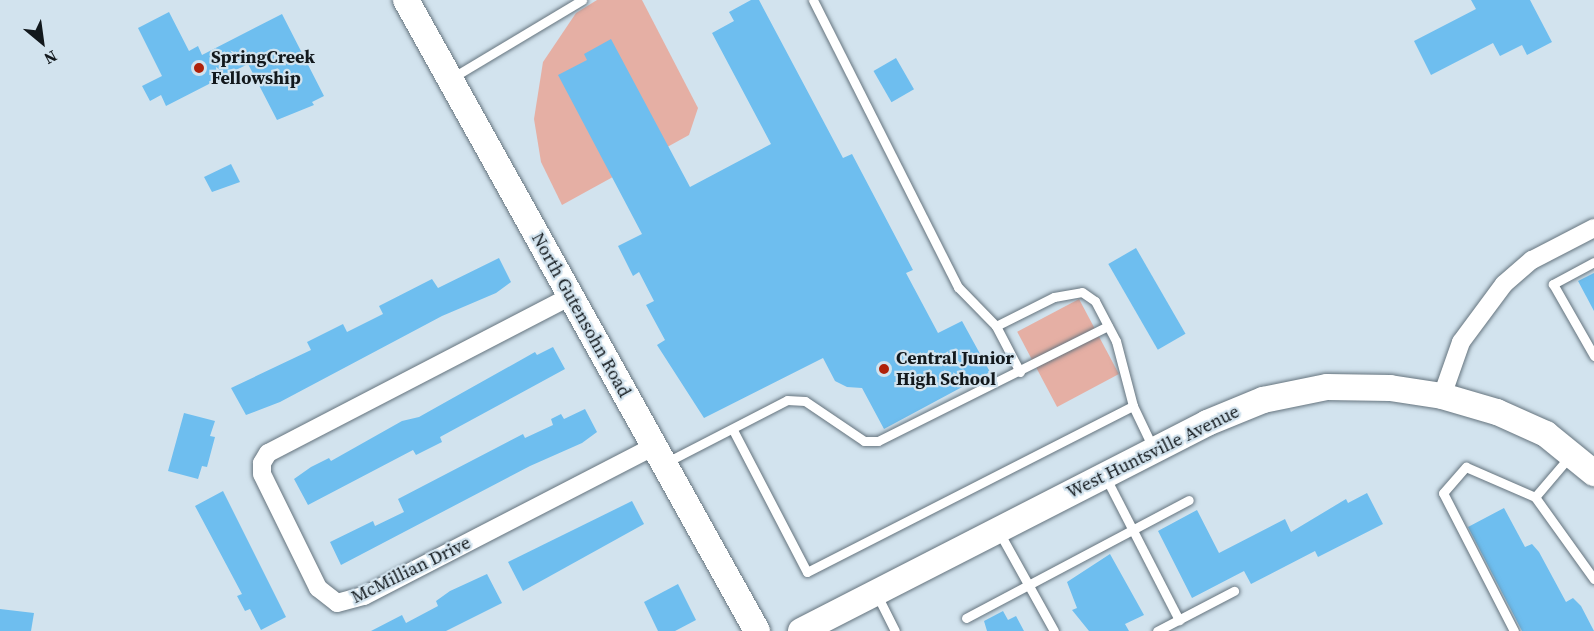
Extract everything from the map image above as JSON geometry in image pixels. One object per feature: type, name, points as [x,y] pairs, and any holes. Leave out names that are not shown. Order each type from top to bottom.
[{"type":"main road","name":"North Gutensohn Road","points":[[412,2],[450,79],[757,631]]},
{"type":"main road","name":"West Huntsville Avenue","points":[[801,631],[1154,450],[1263,400],[1327,387],[1390,388],[1442,396],[1497,412],[1546,434],[1594,473]]},
{"type":"street","points":[[1442,396],[1461,342],[1504,284],[1532,260],[1594,228]]},
{"type":"street","name":"McMillian Drive","points":[[571,296],[268,453],[262,463],[262,474],[318,588],[337,603],[357,599],[659,455]]},
{"type":"lane","points":[[450,79],[582,0]]},
{"type":"lane","points":[[813,0],[958,287],[996,326],[1020,372]]},
{"type":"lane","points":[[1594,262],[1553,284],[1594,356]]},
{"type":"lane","points":[[996,326],[1054,297],[1082,292],[1095,301],[1124,362],[1133,406],[1154,450]]},
{"type":"lane","points":[[659,455],[733,430],[787,400],[796,400],[827,414],[864,441],[878,441],[1108,326]]},
{"type":"lane","points":[[733,430],[807,572],[1133,406]]},
{"type":"lane","points":[[1535,497],[1571,454]]},
{"type":"lane","points":[[1514,631],[1443,493],[1466,467],[1535,497],[1594,579]]},
{"type":"lane","points":[[1104,475],[1179,620]]},
{"type":"lane","points":[[966,618],[1189,500]]},
{"type":"lane","points":[[998,530],[1054,631]]},
{"type":"lane","points":[[1157,631],[1234,591]]},
{"type":"lane","points":[[876,593],[896,631]]},
{"type":"shaded area","points":[[597,0],[642,0],[698,108],[689,135],[562,205],[541,162],[534,119],[543,62],[576,13]]},
{"type":"shaded area","points":[[1079,299],[1119,374],[1057,407],[1017,332]]},
{"type":"building","points":[[751,0],[759,0],[843,158],[852,154],[913,270],[906,273],[938,333],[962,321],[990,372],[884,429],[862,388],[847,387],[835,381],[823,358],[704,418],[657,345],[665,340],[646,305],[654,301],[639,272],[633,276],[618,246],[642,234],[558,75],[587,60],[584,54],[611,39],[690,187],[771,144],[712,33],[734,21],[729,12]]},
{"type":"building","points":[[1471,0],[1530,0],[1552,42],[1527,55],[1522,45],[1500,56],[1493,43],[1431,75],[1414,41],[1476,9]]},
{"type":"building","name":"SpringCreek Fellowship","points":[[169,12],[189,51],[198,46],[202,55],[282,14],[324,96],[312,102],[314,105],[277,120],[248,64],[166,106],[161,95],[150,101],[142,86],[162,76],[138,28]]},
{"type":"building","points":[[896,58],[914,89],[891,102],[873,71]]},
{"type":"building","points":[[231,164],[240,182],[212,192],[204,177]]},
{"type":"building","points":[[1136,248],[1186,334],[1158,350],[1108,264]]},
{"type":"building","points":[[499,258],[511,282],[496,293],[442,316],[280,402],[246,415],[231,388],[311,350],[307,342],[343,324],[347,332],[383,314],[379,306],[432,279],[438,288]]},
{"type":"building","points":[[1594,273],[1594,311],[1578,281]]},
{"type":"building","points":[[553,347],[565,369],[440,437],[442,442],[416,455],[413,450],[308,505],[294,479],[311,467],[329,458],[331,461],[402,421],[419,417],[535,352],[537,355]]},
{"type":"building","points":[[585,409],[597,432],[582,443],[530,466],[341,565],[330,542],[373,521],[375,526],[404,512],[398,499],[523,434],[525,438],[553,425],[551,419],[561,414],[564,419]]},
{"type":"building","points":[[184,413],[215,421],[210,436],[215,437],[207,467],[202,466],[198,479],[168,471]]},
{"type":"building","points":[[223,491],[286,617],[261,630],[250,609],[245,611],[237,596],[242,594],[195,506]]},
{"type":"building","points":[[1367,493],[1383,524],[1318,557],[1315,551],[1251,584],[1244,571],[1192,598],[1158,531],[1197,510],[1219,553],[1285,519],[1291,532],[1346,499],[1348,503]]},
{"type":"building","points":[[632,501],[644,524],[523,591],[508,562]]},
{"type":"building","points":[[1504,508],[1525,547],[1532,544],[1539,552],[1566,602],[1573,598],[1581,606],[1594,631],[1522,631],[1468,527]]},
{"type":"building","points":[[1110,554],[1144,615],[1125,624],[1129,631],[1089,631],[1072,610],[1077,608],[1067,582]]},
{"type":"building","points":[[487,574],[502,603],[446,631],[371,631],[402,615],[406,623],[438,606],[436,601],[450,591]]},
{"type":"building","points":[[678,584],[696,620],[675,631],[658,631],[644,602]]},
{"type":"building","points":[[0,609],[34,613],[31,631],[0,631]]},
{"type":"building","points":[[1003,611],[1008,620],[1016,616],[1024,631],[987,631],[984,621]]},
{"type":"place","name":"SpringCreek Fellowship","points":[[199,68]]},
{"type":"place","name":"Central Junior High School","points":[[884,369]]}]
